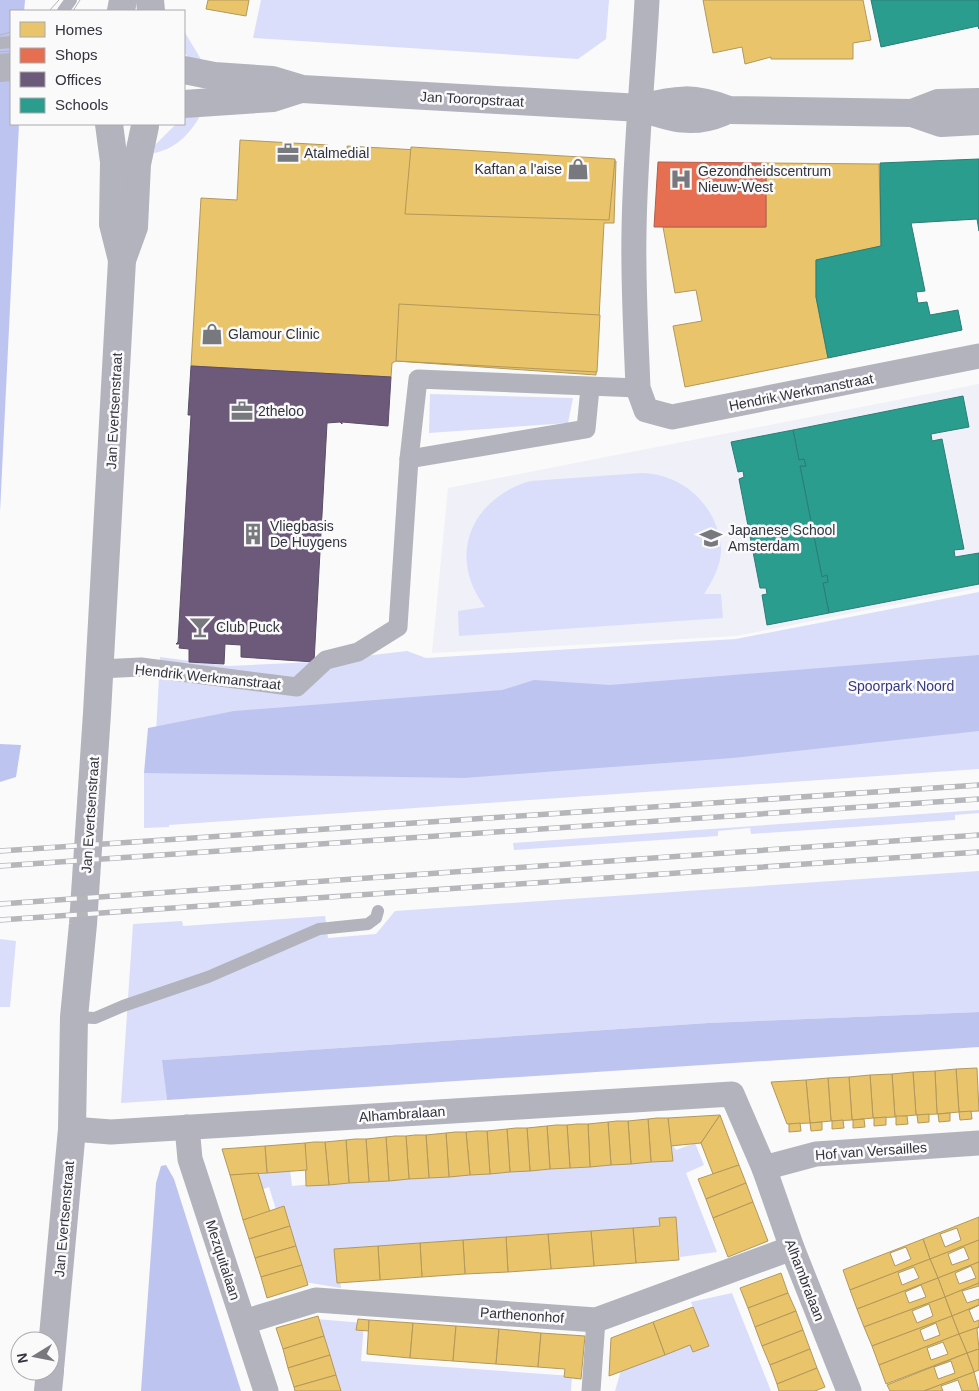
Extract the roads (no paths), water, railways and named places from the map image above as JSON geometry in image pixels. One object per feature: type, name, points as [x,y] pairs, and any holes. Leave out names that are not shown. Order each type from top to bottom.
[{"type":"street","name":"Hendrik Werkmanstraat","points":[[647,0],[641,108],[637,142],[634,232],[638,388],[646,410],[672,417],[979,356]]},
{"type":"street","name":"Jan Tooropstraat","points":[[185,70],[214,76],[272,80],[302,89],[641,108],[674,119],[706,119],[729,110],[912,113],[941,123],[979,121]]},
{"type":"street","name":"Jan Tooropstraat","points":[[185,104],[273,98],[302,89]]},
{"type":"street","name":"Jan Tooropstraat","points":[[912,113],[938,103],[979,102]]},
{"type":"street","name":"Jan Evertsenstraat","points":[[109,125],[114,162],[113,224],[122,260]]},
{"type":"street","points":[[118,125],[126,128],[148,125]]},
{"type":"street","name":"Jan Evertsenstraat","points":[[54,1331],[72,1129],[74,1017],[83,924],[122,260],[134,227],[138,164],[148,125]]},
{"type":"street","name":"Hendrik Werkmanstraat","points":[[99,669],[141,667],[298,687],[326,660],[358,652],[398,627],[409,459],[418,379],[590,388],[638,388]]},
{"type":"street","points":[[409,459],[586,429],[590,388]]},
{"type":"street","name":"Alhambralaan","points":[[72,1129],[110,1132],[732,1094],[764,1168],[792,1248],[849,1391]]},
{"type":"street","name":"Mezquitalaan","points":[[187,1127],[190,1159],[266,1391]]},
{"type":"street","name":"Hof van Versailles","points":[[764,1168],[816,1154],[979,1143]]},
{"type":"street","name":"Parthenonhof","points":[[244,1322],[316,1300],[596,1320],[792,1248]]},
{"type":"street","points":[[591,1391],[596,1320]]},
{"type":"lane","points":[[74,1017],[95,1018],[208,977],[319,929],[368,924],[376,918],[378,911]]},
{"type":"waterway","points":[[10,10],[11,0]]},
{"type":"waterway","points":[[0,126],[10,11]]},
{"type":"tram line","points":[[50,10],[59,0]]},
{"type":"tram line","points":[[74,10],[80,0]]},
{"type":"tram line","points":[[0,35],[10,32]]},
{"type":"tram line","points":[[0,52],[10,51]]},
{"type":"railway","points":[[0,851],[979,785]]},
{"type":"railway","points":[[0,866],[979,799]]},
{"type":"railway","points":[[0,904],[979,835]]},
{"type":"railway","points":[[0,920],[979,852]]},
{"type":"place","name":"Atalmedial","points":[[288,153]]},
{"type":"place","name":"Kaftan a l'aise","points":[[578,169]]},
{"type":"place","name":"Gezondheidscentrum Nieuw-West","points":[[681,179]]},
{"type":"place","name":"Glamour Clinic","points":[[212,334]]},
{"type":"place","name":"2theloo","points":[[242,411]]},
{"type":"place","name":"Vliegbasis De Huygens","points":[[253,534]]},
{"type":"place","name":"Japanese School Amsterdam","points":[[711,538]]},
{"type":"place","name":"Club Puck","points":[[200,627]]},
{"type":"park label","name":"Spoorpark Noord","points":[[901,686]]}]
